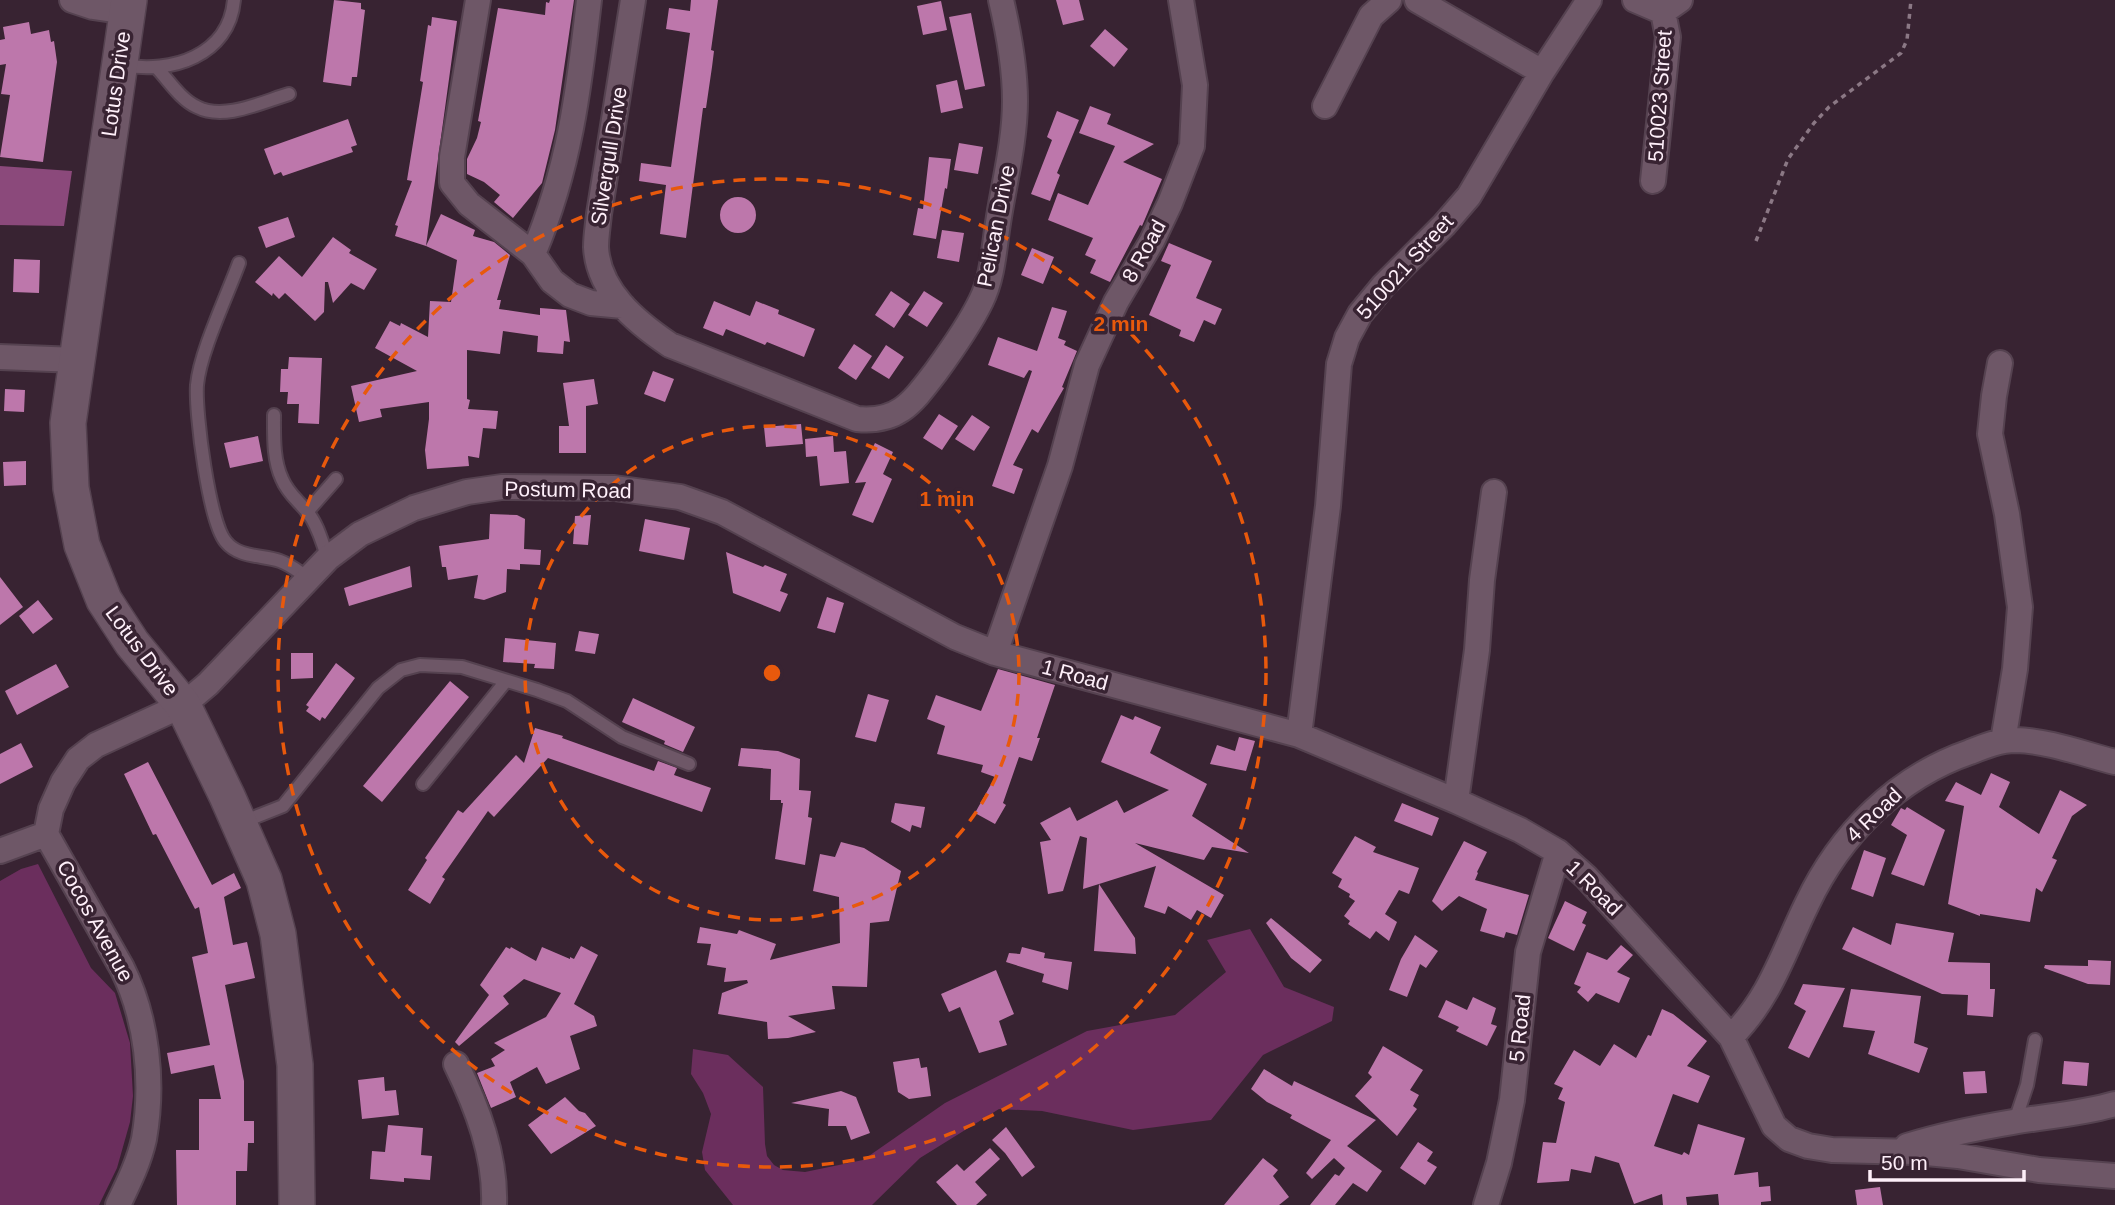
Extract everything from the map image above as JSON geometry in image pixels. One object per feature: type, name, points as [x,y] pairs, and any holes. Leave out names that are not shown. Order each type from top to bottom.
[{"type":"street","points":[[72,0],[93,7],[128,6]]},
{"type":"street","points":[[478,0],[451,164],[452,183],[475,209],[533,254],[552,281],[569,295],[591,303],[623,306]]},
{"type":"street","points":[[533,254],[554,203],[568,150],[589,0]]},
{"type":"street","name":"Silvergull Drive","points":[[623,306],[610,290],[599,265],[596,248],[599,214],[634,0]]},
{"type":"street","name":"Pelican Drive","points":[[623,306],[648,330],[670,345],[857,419],[870,421],[889,418],[901,411],[917,396],[942,364],[967,325],[982,299],[992,266],[1015,104],[1010,41],[1001,0]]},
{"type":"street","name":"8 Road","points":[[995,653],[1060,466],[1087,365],[1116,302],[1157,232],[1192,146],[1195,85],[1181,0]]},
{"type":"street","points":[[1325,106],[1371,16],[1389,0]]},
{"type":"street","points":[[1417,0],[1542,72]]},
{"type":"street","name":"510021 Street","points":[[1299,735],[1328,506],[1339,364],[1347,338],[1360,314],[1382,286],[1444,225],[1469,196],[1542,72],[1589,0]]},
{"type":"street","points":[[1635,0],[1672,6]]},
{"type":"street","name":"Lotus Drive","points":[[128,6],[68,423],[71,488],[82,545],[104,600],[132,643],[183,705],[264,880],[278,934],[295,1065],[297,1205]]},
{"type":"street","name":"510023 Street","points":[[1653,181],[1672,6]]},
{"type":"street","points":[[0,357],[77,359]]},
{"type":"street","points":[[2000,363],[1990,434],[2012,538],[2020,607],[2020,634],[2003,741]]},
{"type":"street","name":"Postum Road","points":[[183,705],[208,684],[328,558],[360,534],[414,508],[467,492],[502,487],[628,490],[680,497],[722,512],[955,637],[995,653]]},
{"type":"street","points":[[1457,800],[1494,492]]},
{"type":"street","name":"1 Road","points":[[995,653],[1299,735],[1457,800],[1520,830],[1558,852],[1586,877],[1731,1037],[1774,1126],[1789,1139],[1832,1150],[1958,1156],[2039,1170],[2115,1176]]},
{"type":"street","points":[[0,852],[46,834],[51,809],[63,782],[78,760],[96,745],[183,705]]},
{"type":"street","name":"4 Road","points":[[1731,1037],[1757,1007],[1775,978],[1807,903],[1824,872],[1863,821],[1908,782],[1956,757],[2003,741],[2018,740],[2049,745],[2115,762]]},
{"type":"street","name":"Cocos Avenue","points":[[46,834],[133,989],[143,1024],[148,1087],[144,1138],[133,1175],[118,1205]]},
{"type":"street","name":"5 Road","points":[[1486,1205],[1499,1163],[1512,1100],[1528,952],[1558,852]]},
{"type":"street","points":[[456,1064],[471,1095],[484,1137],[495,1189],[494,1205]]},
{"type":"street","points":[[1890,1151],[1945,1134],[2115,1104]]},
{"type":"lane","points":[[119,65],[157,68],[182,61],[212,46],[228,27],[234,0]]},
{"type":"lane","points":[[157,68],[195,107],[209,112],[233,111],[289,94]]},
{"type":"lane","points":[[239,263],[197,384],[213,516],[225,541],[231,547],[243,553],[280,561],[308,578]]},
{"type":"lane","points":[[274,415],[275,449],[280,477],[290,496],[307,512],[328,558]]},
{"type":"lane","points":[[307,512],[336,479]]},
{"type":"lane","points":[[239,823],[278,808],[288,801],[378,688],[401,670],[420,665],[462,667],[567,701],[622,737],[689,764]]},
{"type":"lane","points":[[423,784],[506,681]]},
{"type":"lane","points":[[2015,1121],[2027,1085],[2035,1040]]},
{"type":"path","points":[[1756,241],[1788,159],[1814,122],[1829,107],[1901,53],[1907,40],[1911,0]]},
{"type":"shaded area","points":[[0,166],[72,171],[64,226],[0,225]]},
{"type":"shaded area","points":[[38,864],[91,968],[115,993],[130,1043],[133,1096],[130,1122],[117,1168],[99,1205],[0,1205],[0,881],[21,869]]},
{"type":"shaded area","points":[[1250,929],[1284,987],[1334,1007],[1332,1021],[1263,1055],[1211,1120],[1133,1130],[1042,1111],[999,1109],[920,1158],[872,1205],[733,1205],[705,1170],[702,1152],[711,1114],[703,1093],[691,1074],[693,1049],[728,1055],[763,1087],[765,1144],[767,1156],[774,1165],[783,1170],[805,1172],[863,1160],[945,1103],[1087,1031],[1175,1015],[1226,972],[1207,940]]},
{"type":"building","points":[[334,0],[361,3],[361,9],[365,10],[357,77],[352,77],[351,86],[323,82]]},
{"type":"building","points":[[550,0],[574,0],[555,130],[542,183],[513,218],[494,202],[500,195],[484,182],[467,174],[467,159],[481,122],[478,121],[498,8],[545,15],[546,2],[549,3]]},
{"type":"building","points":[[691,0],[718,0],[711,50],[714,51],[712,67],[706,108],[703,108],[686,238],[660,234],[666,185],[639,181],[641,163],[671,167],[690,33],[666,29],[669,8],[690,11]]},
{"type":"building","points":[[1056,0],[1079,0],[1084,20],[1063,25]]},
{"type":"building","points":[[941,1],[947,30],[923,35],[917,6]]},
{"type":"building","points":[[971,13],[985,86],[965,90],[949,17]]},
{"type":"building","points":[[432,17],[457,21],[426,246],[395,236],[398,226],[395,225],[412,181],[407,180],[423,82],[420,81],[428,25],[431,26]]},
{"type":"building","points":[[29,22],[31,34],[49,30],[51,42],[54,41],[57,62],[43,162],[0,157],[10,95],[1,94],[6,64],[0,65],[0,40],[5,39],[3,27]]},
{"type":"building","points":[[1105,29],[1128,49],[1114,67],[1090,46]]},
{"type":"building","points":[[957,80],[963,108],[941,113],[936,85]]},
{"type":"building","points":[[1090,106],[1111,114],[1107,124],[1154,144],[1123,162],[1162,179],[1142,226],[1140,225],[1110,282],[1090,273],[1096,260],[1085,255],[1093,238],[1048,220],[1058,193],[1088,205],[1115,146],[1079,133]]},
{"type":"building","points":[[1057,111],[1079,120],[1057,173],[1060,175],[1050,201],[1031,194],[1052,140],[1047,137]]},
{"type":"building","points":[[348,119],[357,145],[351,147],[353,152],[283,176],[281,172],[274,175],[264,149]]},
{"type":"building","points":[[959,143],[983,147],[978,174],[954,170]]},
{"type":"building","points":[[929,157],[951,159],[936,239],[913,235],[918,208],[923,209]]},
{"type":"building","points":[[738,197],[751,202],[756,215],[751,228],[738,233],[725,228],[720,215],[725,202]]},
{"type":"building","points":[[441,214],[475,230],[473,236],[494,242],[510,255],[497,300],[501,300],[499,309],[540,315],[540,308],[566,310],[570,342],[564,341],[563,354],[537,352],[538,336],[503,331],[500,354],[467,350],[467,399],[470,400],[468,409],[498,411],[496,429],[483,428],[479,458],[468,456],[469,466],[427,469],[425,450],[429,402],[380,409],[382,417],[359,422],[351,386],[417,371],[375,348],[390,321],[400,326],[401,323],[428,337],[430,301],[451,302],[457,260],[426,246]]},
{"type":"building","points":[[288,217],[295,237],[266,248],[258,227]]},
{"type":"building","points":[[942,230],[964,233],[959,262],[937,258]]},
{"type":"building","points":[[333,237],[351,250],[349,253],[377,269],[364,290],[351,283],[333,303],[328,282],[325,282],[324,312],[315,321],[285,293],[279,299],[255,282],[279,256],[302,277]]},
{"type":"building","points":[[1169,243],[1212,261],[1196,298],[1222,309],[1215,325],[1204,320],[1194,342],[1179,336],[1181,330],[1149,315],[1171,265],[1161,261]]},
{"type":"building","points":[[1032,248],[1054,257],[1043,284],[1021,275]]},
{"type":"building","points":[[14,259],[40,260],[39,293],[13,292]]},
{"type":"building","points":[[891,291],[910,304],[894,328],[875,315]]},
{"type":"building","points":[[924,291],[943,303],[927,327],[908,315]]},
{"type":"building","points":[[714,301],[750,316],[756,301],[779,310],[778,314],[815,329],[804,357],[726,329],[723,336],[703,328]]},
{"type":"building","points":[[1052,307],[1067,311],[1058,338],[1066,341],[1064,345],[1077,351],[1062,387],[1064,388],[1038,433],[1032,429],[1013,465],[1023,469],[1014,494],[992,486],[1032,371],[1029,370],[1024,378],[988,365],[998,337],[1037,351]]},
{"type":"building","points":[[854,344],[872,356],[856,380],[838,368]]},
{"type":"building","points":[[886,345],[904,357],[889,379],[871,368]]},
{"type":"building","points":[[289,357],[322,358],[319,424],[298,423],[299,404],[287,404],[288,392],[280,392],[281,369],[288,369]]},
{"type":"building","points":[[653,371],[674,379],[665,402],[644,394]]},
{"type":"building","points":[[594,379],[598,404],[586,406],[586,453],[559,453],[559,426],[569,426],[563,383]]},
{"type":"building","points":[[5,389],[25,390],[24,412],[4,411]]},
{"type":"building","points":[[939,414],[958,426],[942,450],[923,438]]},
{"type":"building","points":[[972,415],[990,427],[974,451],[955,439]]},
{"type":"building","points":[[801,424],[803,444],[766,447],[764,427]]},
{"type":"building","points":[[258,436],[263,461],[230,468],[224,443]]},
{"type":"building","points":[[833,436],[834,452],[846,451],[849,483],[820,486],[817,456],[806,457],[805,439]]},
{"type":"building","points":[[875,443],[893,452],[883,474],[892,479],[873,523],[852,515],[866,482],[855,483]]},
{"type":"building","points":[[26,461],[26,485],[4,486],[3,462]]},
{"type":"building","points":[[490,514],[517,515],[525,519],[524,549],[541,550],[540,565],[520,564],[520,570],[507,569],[506,592],[484,600],[474,598],[478,575],[448,580],[446,567],[442,567],[439,546],[489,539]]},
{"type":"building","points":[[591,515],[588,545],[573,544],[575,516]]},
{"type":"building","points":[[645,519],[690,528],[684,560],[639,551]]},
{"type":"building","points":[[726,552],[787,574],[780,591],[788,594],[780,612],[733,593]]},
{"type":"building","points":[[410,566],[412,587],[349,606],[344,588]]},
{"type":"building","points":[[0,577],[23,607],[0,625]]},
{"type":"building","points":[[827,597],[844,603],[835,633],[817,628]]},
{"type":"building","points":[[38,600],[53,619],[33,634],[19,616]]},
{"type":"building","points":[[579,631],[599,634],[595,654],[575,651]]},
{"type":"building","points":[[505,638],[556,643],[554,669],[534,668],[535,664],[503,662]]},
{"type":"building","points":[[291,653],[313,653],[313,678],[291,679]]},
{"type":"building","points":[[336,663],[355,678],[325,719],[322,717],[320,721],[306,711],[309,707],[306,705]]},
{"type":"building","points":[[56,664],[69,687],[17,715],[5,691]]},
{"type":"building","points":[[998,669],[1055,685],[1032,761],[1019,757],[1003,803],[1006,805],[995,824],[975,813],[995,777],[981,772],[983,765],[937,754],[945,726],[927,719],[936,695],[981,711]]},
{"type":"building","points":[[450,681],[469,697],[382,802],[363,786]]},
{"type":"building","points":[[868,694],[889,700],[876,742],[855,737]]},
{"type":"building","points":[[633,698],[695,727],[683,752],[622,722]]},
{"type":"building","points":[[1121,715],[1133,720],[1135,716],[1161,727],[1150,753],[1207,784],[1192,816],[1249,853],[1212,847],[1204,860],[1135,843],[1224,895],[1211,918],[1197,910],[1191,920],[1168,906],[1165,914],[1144,907],[1156,866],[1083,889],[1087,838],[1080,836],[1063,891],[1048,894],[1040,842],[1051,840],[1040,823],[1070,807],[1077,821],[1117,800],[1124,813],[1169,790],[1101,762]]},
{"type":"building","points":[[535,728],[654,771],[658,761],[677,768],[674,775],[711,788],[702,812],[548,758],[494,817],[488,811],[442,877],[445,879],[430,904],[408,890],[427,860],[425,858],[458,810],[463,813],[516,755],[524,763]]},
{"type":"building","points":[[1239,737],[1255,741],[1246,771],[1210,764],[1217,745],[1235,751]]},
{"type":"building","points":[[21,743],[33,767],[0,784],[0,754]]},
{"type":"building","points":[[741,748],[778,751],[800,759],[799,790],[811,791],[808,817],[812,818],[805,865],[775,859],[783,803],[781,800],[770,800],[771,769],[738,766]]},
{"type":"building","points":[[148,762],[212,885],[234,873],[241,888],[224,897],[233,945],[247,942],[255,978],[225,985],[244,1081],[244,1121],[254,1121],[254,1143],[248,1143],[247,1171],[236,1171],[236,1205],[177,1205],[176,1150],[199,1150],[199,1099],[221,1099],[214,1065],[171,1074],[167,1053],[210,1045],[192,957],[208,953],[199,907],[195,909],[156,834],[153,835],[124,774]]},
{"type":"building","points":[[1991,773],[2010,782],[1999,807],[2039,834],[2060,790],[2087,805],[2072,816],[2052,858],[2057,860],[2042,892],[2036,888],[2030,922],[1980,916],[1948,904],[1964,806],[1945,801],[1956,782],[1981,795]]},
{"type":"building","points":[[895,803],[925,807],[921,828],[912,825],[910,832],[891,822]]},
{"type":"building","points":[[1402,803],[1439,818],[1432,836],[1394,821]]},
{"type":"building","points":[[1907,807],[1945,830],[1924,886],[1891,874],[1907,835],[1891,825],[1901,808],[1905,810]]},
{"type":"building","points":[[1355,836],[1376,847],[1373,852],[1419,868],[1409,894],[1399,890],[1385,914],[1397,922],[1389,941],[1376,931],[1370,939],[1348,924],[1350,921],[1344,916],[1355,901],[1349,897],[1350,894],[1338,887],[1342,879],[1332,873]]},
{"type":"building","points":[[1464,841],[1487,852],[1475,880],[1529,895],[1517,935],[1506,932],[1504,938],[1480,931],[1487,909],[1459,896],[1442,911],[1432,901]]},
{"type":"building","points":[[841,842],[864,848],[901,871],[889,921],[870,923],[867,987],[832,986],[835,1009],[788,1016],[816,1032],[788,1038],[768,1039],[767,1022],[718,1014],[722,993],[748,983],[747,980],[724,982],[726,968],[707,965],[711,944],[697,943],[700,927],[737,934],[739,930],[776,944],[770,960],[840,943],[839,897],[813,891],[820,854],[835,857]]},
{"type":"building","points":[[1864,850],[1886,858],[1873,897],[1851,889]]},
{"type":"building","points":[[1099,884],[1135,938],[1136,954],[1094,951]]},
{"type":"building","points":[[1565,901],[1587,912],[1582,923],[1586,925],[1574,951],[1548,938]]},
{"type":"building","points":[[1271,918],[1322,960],[1310,973],[1291,958],[1266,923]]},
{"type":"building","points":[[1896,923],[1954,933],[1948,962],[1990,963],[1990,989],[1995,989],[1993,1017],[1967,1015],[1968,995],[1942,994],[1842,949],[1853,927],[1891,945]]},
{"type":"building","points":[[1415,935],[1438,951],[1426,968],[1420,964],[1407,997],[1389,990],[1401,959]]},
{"type":"building","points":[[1621,945],[1633,955],[1617,972],[1630,978],[1619,1003],[1596,993],[1588,1002],[1577,992],[1581,987],[1574,984],[1587,952],[1607,960]]},
{"type":"building","points":[[581,946],[598,955],[574,1004],[594,1016],[597,1026],[570,1036],[580,1069],[546,1084],[537,1067],[510,1082],[516,1097],[491,1108],[477,1073],[495,1066],[491,1059],[505,1050],[494,1043],[546,1017],[561,993],[524,979],[503,996],[509,1004],[459,1046],[455,1042],[489,995],[480,985],[506,947],[511,947],[536,961],[542,947],[574,959]]},
{"type":"building","points":[[1022,947],[1045,953],[1044,958],[1072,962],[1068,990],[1042,982],[1044,974],[1006,962],[1009,953],[1020,954]]},
{"type":"building","points":[[2088,960],[2111,961],[2110,985],[2088,984],[2044,968],[2045,965],[2088,966]]},
{"type":"building","points":[[996,970],[1014,1014],[999,1021],[1007,1045],[979,1053],[960,1007],[949,1012],[941,994]]},
{"type":"building","points":[[1803,984],[1845,988],[1809,1058],[1788,1048],[1806,1011],[1794,1004]]},
{"type":"building","points":[[1851,989],[1921,996],[1914,1043],[1928,1048],[1919,1073],[1868,1054],[1875,1031],[1843,1027]]},
{"type":"building","points":[[1473,997],[1496,1008],[1491,1024],[1497,1026],[1487,1046],[1456,1031],[1459,1027],[1438,1017],[1446,1000],[1467,1010]]},
{"type":"building","points":[[1662,1009],[1673,1014],[1707,1041],[1687,1066],[1710,1076],[1698,1103],[1673,1094],[1654,1146],[1689,1155],[1698,1124],[1745,1138],[1734,1175],[1758,1172],[1759,1187],[1770,1186],[1771,1201],[1761,1202],[1761,1205],[1719,1205],[1718,1194],[1686,1197],[1687,1205],[1663,1205],[1662,1194],[1634,1204],[1619,1163],[1595,1156],[1591,1173],[1571,1169],[1569,1181],[1537,1183],[1543,1142],[1556,1143],[1565,1102],[1558,1099],[1563,1088],[1554,1084],[1574,1050],[1600,1066],[1614,1044],[1636,1058],[1648,1035],[1651,1036]]},
{"type":"building","points":[[1383,1046],[1423,1070],[1410,1090],[1419,1095],[1413,1106],[1417,1109],[1397,1136],[1355,1096],[1372,1077],[1368,1073]]},
{"type":"building","points":[[919,1058],[921,1068],[927,1067],[931,1096],[909,1099],[898,1092],[893,1062]]},
{"type":"building","points":[[2064,1061],[2089,1063],[2087,1086],[2062,1084]]},
{"type":"building","points":[[1264,1069],[1292,1086],[1294,1081],[1376,1120],[1347,1146],[1382,1171],[1367,1192],[1353,1183],[1335,1205],[1310,1205],[1335,1174],[1339,1176],[1345,1168],[1334,1158],[1312,1179],[1306,1173],[1331,1140],[1290,1118],[1292,1115],[1267,1102],[1251,1089]]},
{"type":"building","points":[[1985,1071],[1987,1093],[1965,1094],[1963,1072]]},
{"type":"building","points":[[384,1077],[385,1091],[396,1090],[399,1115],[362,1119],[358,1080]]},
{"type":"building","points":[[841,1091],[856,1097],[870,1133],[851,1140],[846,1126],[828,1126],[829,1109],[791,1103]]},
{"type":"building","points":[[565,1097],[596,1126],[551,1154],[528,1125]]},
{"type":"building","points":[[388,1125],[423,1128],[421,1155],[432,1156],[430,1180],[404,1178],[404,1182],[370,1179],[372,1151],[385,1152]]},
{"type":"building","points":[[1006,1127],[1035,1167],[1022,1177],[992,1140]]},
{"type":"building","points":[[1418,1142],[1433,1152],[1427,1161],[1437,1167],[1425,1185],[1400,1168]]},
{"type":"building","points":[[990,1148],[1000,1159],[975,1182],[987,1195],[976,1205],[957,1205],[936,1182],[957,1164],[964,1171]]},
{"type":"building","points":[[1263,1158],[1278,1170],[1273,1176],[1289,1197],[1279,1205],[1224,1205]]},
{"type":"building","points":[[1880,1187],[1883,1205],[1857,1205],[1855,1190]]}]
